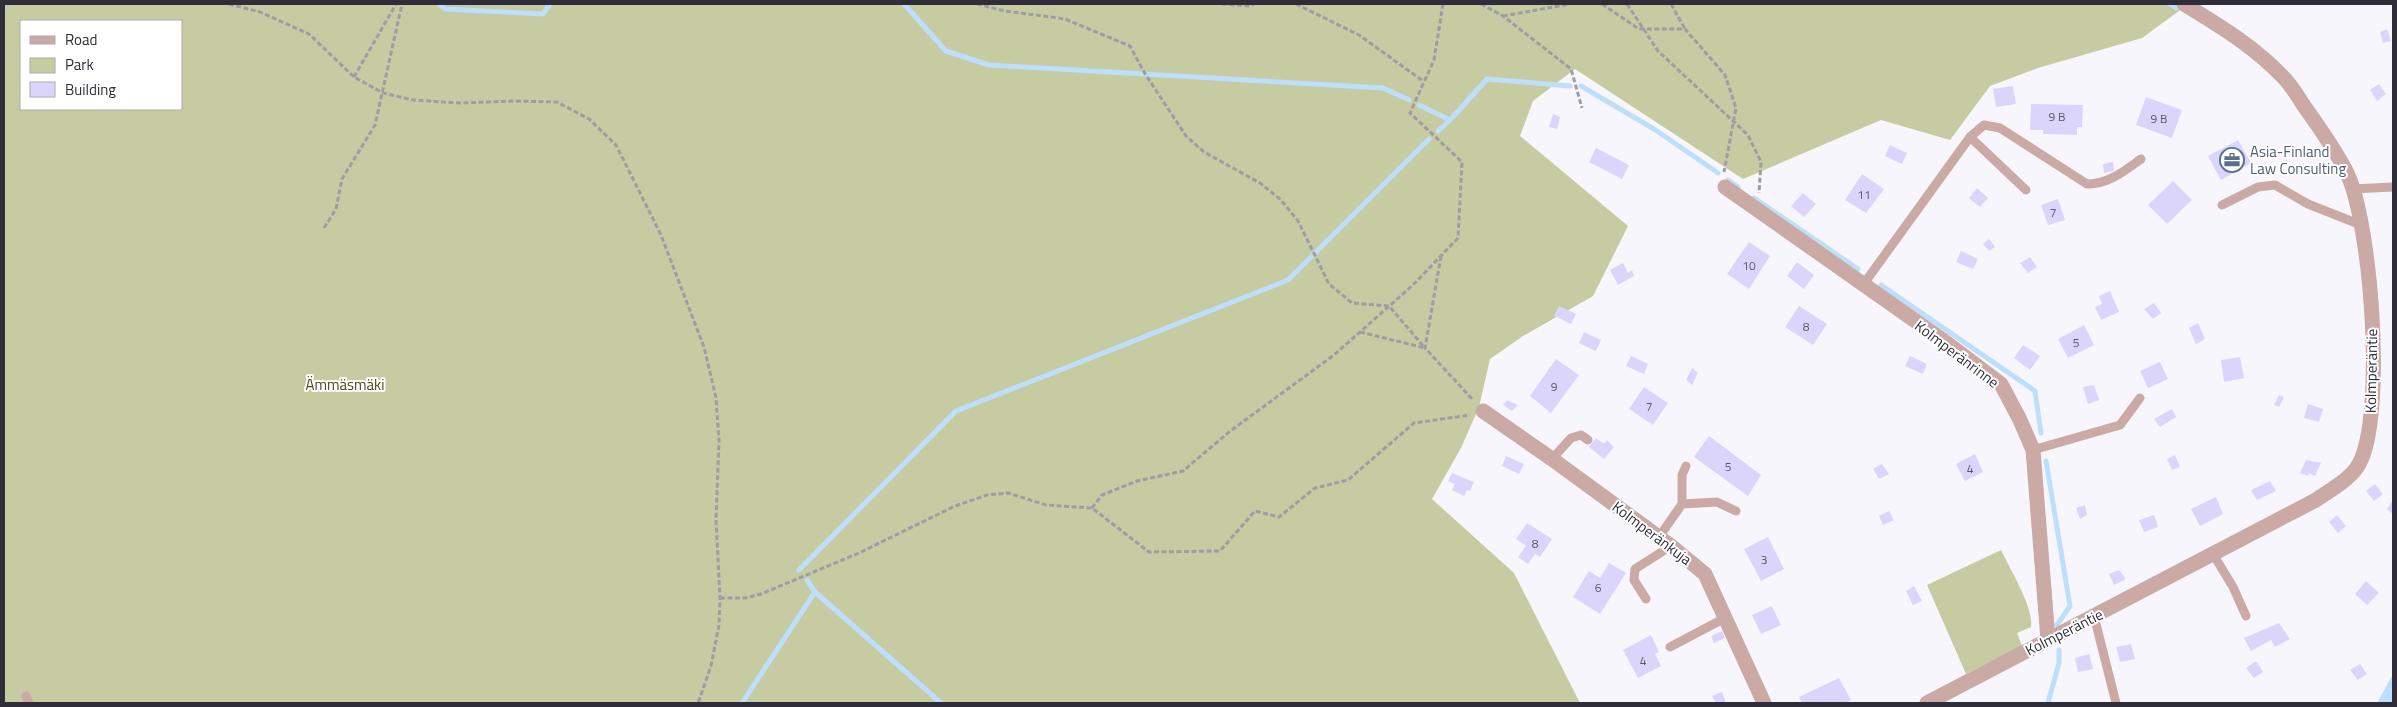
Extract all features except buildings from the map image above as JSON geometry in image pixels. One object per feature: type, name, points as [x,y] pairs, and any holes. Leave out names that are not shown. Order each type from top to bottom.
[{"type":"street","name":"Kolmperäntie","points":[[1927,703],[2316,500],[2341,482],[2359,465],[2367,443],[2373,398],[2372,319],[2361,225],[2347,174],[2328,139],[2285,79],[2246,43],[2184,4]]},
{"type":"street","name":"Kolmperänrinne","points":[[1725,187],[1944,341],[2001,384],[2033,450],[2048,640]]},
{"type":"street","name":"Kolmperänkuja","points":[[1483,411],[1552,459],[1706,574],[1764,703]]},
{"type":"lane","points":[[1863,285],[1970,137],[1984,125],[2000,128],[2087,184],[2100,184],[2119,175],[2141,159]]},
{"type":"lane","points":[[1970,137],[2026,190]]},
{"type":"lane","points":[[2222,205],[2258,187],[2275,185],[2308,204],[2361,225]]},
{"type":"lane","points":[[2352,189],[2393,187]]},
{"type":"lane","points":[[2033,450],[2120,425],[2140,398]]},
{"type":"lane","points":[[1552,459],[1571,438],[1581,435],[1588,440]]},
{"type":"lane","points":[[1646,599],[1634,580],[1636,569],[1665,542],[1682,504],[1682,475],[1686,466]]},
{"type":"lane","points":[[1682,504],[1717,502],[1736,511]]},
{"type":"lane","points":[[2213,554],[2233,587],[2246,616]]},
{"type":"lane","points":[[2094,616],[2116,703]]},
{"type":"lane","points":[[1670,647],[1725,618]]},
{"type":"path","points":[[229,4],[260,12],[309,34],[354,77],[382,92],[413,100],[459,103],[557,102],[589,119],[616,144],[661,235],[704,347],[716,398],[719,440],[716,520],[720,598],[719,625],[711,666],[698,703]]},
{"type":"path","points":[[354,77],[396,4]]},
{"type":"path","points":[[324,228],[336,209],[342,179],[375,125],[402,4]]},
{"type":"path","points":[[720,598],[745,598],[762,594],[859,553],[956,506],[987,495],[1008,493],[1046,505],[1092,508],[1149,552],[1220,551],[1255,512],[1279,517],[1315,488],[1348,480],[1414,423],[1469,415],[1483,411],[1389,306],[1352,303],[1329,284],[1298,221],[1281,200],[1260,183],[1204,152],[1186,136],[1144,72],[1130,46],[1065,18],[1005,11],[977,4]]},
{"type":"path","points":[[1222,4],[1250,6],[1254,4]]},
{"type":"path","points":[[1296,4],[1359,35],[1423,81]]},
{"type":"path","points":[[1092,508],[1102,495],[1137,481],[1182,471],[1230,432],[1334,355],[1389,306],[1458,238],[1462,162],[1410,113],[1434,60],[1444,4]]},
{"type":"path","points":[[1481,4],[1503,16],[1571,68],[1582,108]]},
{"type":"path","points":[[1503,16],[1570,4]]},
{"type":"path","points":[[1602,4],[1639,29],[1685,30]]},
{"type":"path","points":[[1627,4],[1658,51],[1748,135],[1761,162],[1760,192],[1754,208]]},
{"type":"path","points":[[1671,4],[1685,30],[1725,75],[1736,108],[1723,176],[1725,187]]},
{"type":"path","points":[[1425,348],[1441,256]]},
{"type":"path","points":[[1360,332],[1425,348]]},
{"type":"green space","name":"Ämmäsmäki","points":[[4,4],[2176,4],[2183,8],[2142,38],[2038,68],[1990,86],[1950,140],[1881,120],[1743,179],[1575,69],[1533,101],[1520,136],[1628,226],[1593,296],[1523,336],[1490,359],[1479,407],[1461,448],[1432,499],[1514,573],[1580,703],[4,703]]},
{"type":"green space","points":[[2001,550],[2025,599],[2031,619],[2031,627],[2017,633],[2022,646],[1966,674],[1927,585]]},
{"type":"water","points":[[2393,674],[2393,703],[2377,703]]},
{"type":"waterway","points":[[439,4],[445,9],[543,14],[550,4]]},
{"type":"waterway","points":[[904,4],[946,51],[989,65],[1383,88],[1409,100]]},
{"type":"waterway","points":[[2170,4],[2176,8]]},
{"type":"waterway","points":[[1419,105],[1450,120],[1487,79],[1570,86]]},
{"type":"waterway","points":[[1581,86],[1654,129],[1718,173]]},
{"type":"waterway","points":[[1438,131],[1450,120]]},
{"type":"waterway","points":[[799,570],[956,411],[1288,280],[1429,139]]},
{"type":"waterway","points":[[1728,180],[1738,187]]},
{"type":"waterway","points":[[1754,198],[1858,269]]},
{"type":"waterway","points":[[1881,285],[2035,391],[2041,433]]},
{"type":"waterway","points":[[2046,461],[2070,606],[2057,625]]},
{"type":"waterway","points":[[807,580],[815,592],[941,703]]},
{"type":"waterway","points":[[742,703],[815,592]]},
{"type":"waterway","points":[[2048,703],[2059,663],[2059,650]]},
{"type":"place","name":"Asia-Finland Law Consulting","points":[[2232,160]]}]
